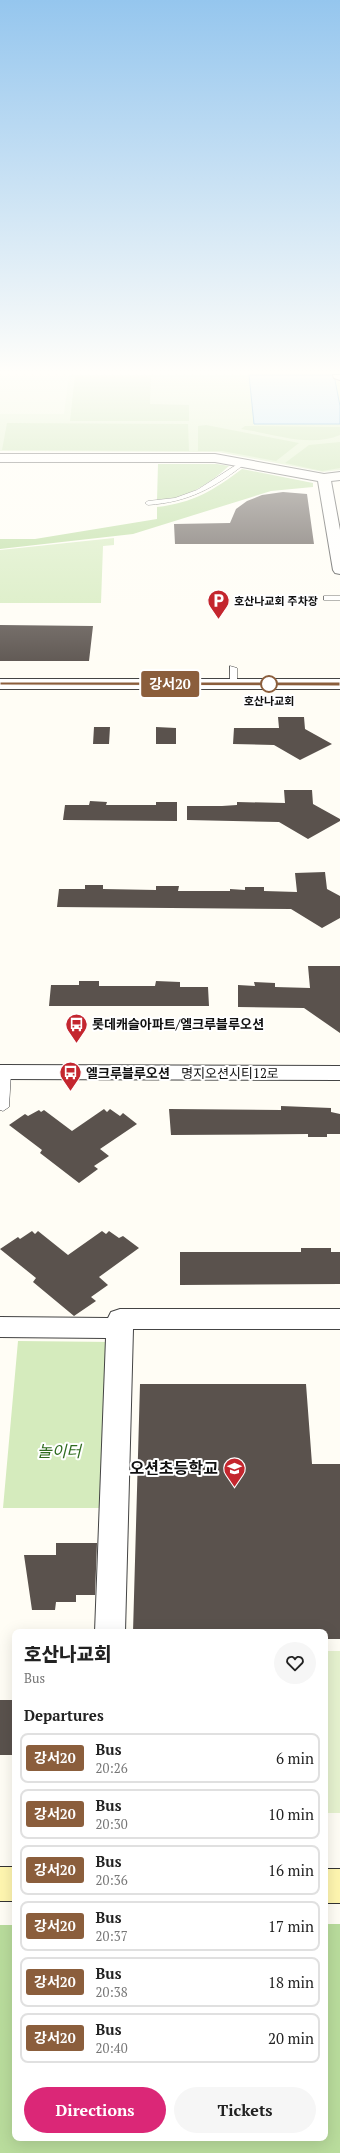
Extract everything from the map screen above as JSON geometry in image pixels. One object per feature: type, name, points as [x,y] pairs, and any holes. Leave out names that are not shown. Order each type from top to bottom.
[{"type":"main road","points":[[0,1884],[12,1884]]},
{"type":"main road","points":[[328,1886],[340,1886]]},
{"type":"street","points":[[311,475],[324,478],[340,476]]},
{"type":"street","points":[[324,478],[340,570]]},
{"type":"street","points":[[0,684],[234,676],[340,684]]},
{"type":"street","name":"명지오션시티12로","points":[[3,1072],[340,1074]]},
{"type":"street","points":[[110,1629],[120,1319],[340,1319]]},
{"type":"street","points":[[0,1327],[120,1328]]},
{"type":"lane","points":[[148,503],[173,501],[198,493],[224,475]]},
{"type":"lane","points":[[327,598],[340,598]]},
{"type":"lane","points":[[3,1072],[3,1107]]},
{"type":"green space","points":[[158,475],[217,475],[205,485],[187,494],[157,500]]},
{"type":"green space","points":[[233,475],[275,475],[313,483],[313,487],[271,491],[133,534],[0,549],[0,539],[35,539],[157,519],[157,507],[192,499]]},
{"type":"green space","points":[[114,538],[114,545],[103,546],[101,603],[0,603],[0,550]]},
{"type":"green space","name":"놀이터","points":[[18,1341],[114,1342],[108,1508],[3,1508]]},
{"type":"green space","points":[[328,1651],[340,1651],[340,1813],[328,1813]]},
{"type":"green space","points":[[328,1924],[340,1924],[340,2153],[0,2153],[0,1925],[12,1925],[12,2141],[328,2141]]},
{"type":"building","points":[[283,492],[307,494],[314,544],[175,544],[174,524],[230,523],[236,509],[247,501],[262,495]]},
{"type":"building","points":[[0,625],[93,626],[89,661],[0,661]]},
{"type":"building","points":[[278,717],[304,717],[305,729],[332,744],[300,760],[274,745],[233,744],[234,728],[279,728]]},
{"type":"building","points":[[94,727],[110,727],[109,744],[93,744]]},
{"type":"building","points":[[156,727],[176,728],[176,744],[156,744]]},
{"type":"building","points":[[284,790],[312,790],[313,804],[340,819],[340,821],[308,839],[279,822],[187,820],[187,806],[237,805],[237,802],[285,803]]},
{"type":"building","points":[[90,801],[107,802],[106,805],[156,805],[156,802],[177,802],[177,821],[63,820],[65,805],[89,805]]},
{"type":"building","points":[[325,872],[327,889],[340,896],[340,918],[322,928],[291,909],[57,907],[59,889],[85,889],[85,885],[103,885],[103,889],[156,890],[156,886],[179,886],[178,891],[230,891],[230,889],[245,890],[245,887],[264,887],[264,891],[297,892],[295,873]]},
{"type":"building","points":[[308,966],[340,966],[340,1033],[304,1008],[238,1007],[238,985],[255,986],[254,982],[275,983],[275,987],[310,988]]},
{"type":"building","points":[[79,981],[99,981],[99,986],[155,986],[156,981],[180,982],[180,987],[208,987],[209,1006],[49,1006],[51,985],[79,985]]},
{"type":"building","points":[[281,1106],[331,1108],[331,1112],[340,1114],[340,1134],[327,1134],[327,1137],[308,1137],[308,1134],[171,1135],[169,1109],[281,1110]]},
{"type":"building","points":[[104,1109],[107,1112],[110,1109],[120,1116],[123,1113],[137,1124],[100,1149],[109,1156],[94,1166],[98,1169],[79,1183],[40,1153],[42,1150],[9,1125],[25,1114],[28,1116],[39,1110],[41,1112],[44,1110],[72,1131]]},
{"type":"building","points":[[32,1231],[35,1234],[38,1231],[68,1255],[102,1231],[106,1234],[109,1231],[119,1238],[123,1236],[139,1248],[99,1277],[108,1285],[91,1297],[96,1301],[74,1316],[33,1282],[36,1278],[0,1249],[18,1237],[20,1239]]},
{"type":"building","points":[[301,1248],[331,1248],[331,1252],[340,1252],[340,1284],[180,1285],[180,1252],[301,1252]]},
{"type":"building","name":"오션초등학교","points":[[140,1384],[306,1384],[312,1464],[340,1464],[340,1639],[328,1639],[328,1629],[133,1629]]},
{"type":"building","points":[[56,1543],[97,1543],[95,1595],[76,1595],[76,1602],[56,1602],[55,1610],[32,1610],[24,1555],[56,1555]]},
{"type":"building","points":[[0,1700],[12,1700],[12,1755],[0,1755]]},
{"type":"bus line","name":"강서20","points":[[0,684],[340,684]]},
{"type":"place","name":"호산나교회 주차장","points":[[219,620]]},
{"type":"place","name":"호산나교회","points":[[269,684]]},
{"type":"place","name":"롯데캐슬아파트/엘크루블루오션","points":[[76,1044]]},
{"type":"place","name":"엘크루블루오션","points":[[70,1092]]},
{"type":"place","name":"오션초등학교","points":[[234,1488]]}]
